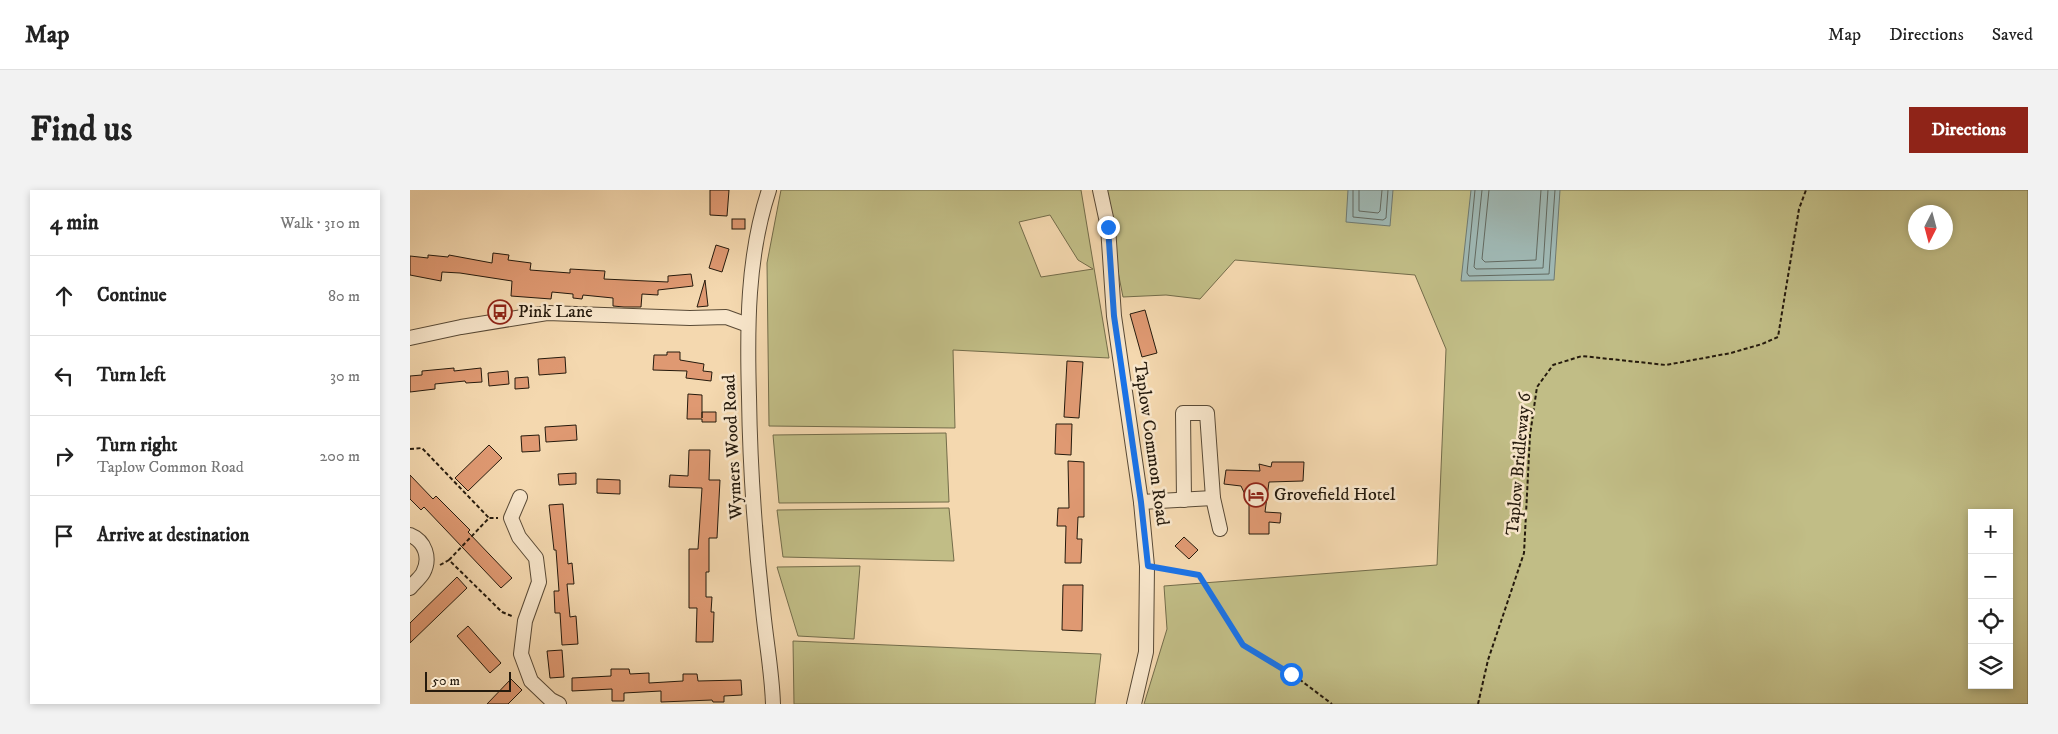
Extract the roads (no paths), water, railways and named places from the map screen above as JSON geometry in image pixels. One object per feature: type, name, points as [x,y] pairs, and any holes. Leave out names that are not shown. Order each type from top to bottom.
[{"type":"street","name":"Wymers Wood Road","points":[[769,190],[760,217],[748,325],[750,454],[773,704]]},
{"type":"street","name":"Taplow Common Road","points":[[1100,190],[1108,227],[1114,316],[1141,502],[1148,566],[1146,652],[1134,704]]},
{"type":"street","points":[[726,317],[739,311],[750,298]]},
{"type":"street","points":[[410,338],[461,327],[547,314],[690,318],[726,317],[748,325]]},
{"type":"street","points":[[1184,500],[1182,413],[1207,413],[1213,498],[1220,529]]},
{"type":"street","points":[[520,496],[511,518],[519,536],[536,558],[539,582],[525,621],[521,654],[531,681],[552,703]]},
{"type":"street","points":[[1141,502],[1213,498]]},
{"type":"street","points":[[410,535],[416,537],[426,549],[426,563],[423,573],[410,588]]},
{"type":"water","points":[[1348,190],[1393,190],[1390,226],[1346,222]]},
{"type":"water","points":[[1471,190],[1560,190],[1554,280],[1461,281]]},
{"type":"place","name":"Pink Lane","points":[[500,312]]},
{"type":"place","name":"Grovefield Hotel","points":[[1256,495]]}]
